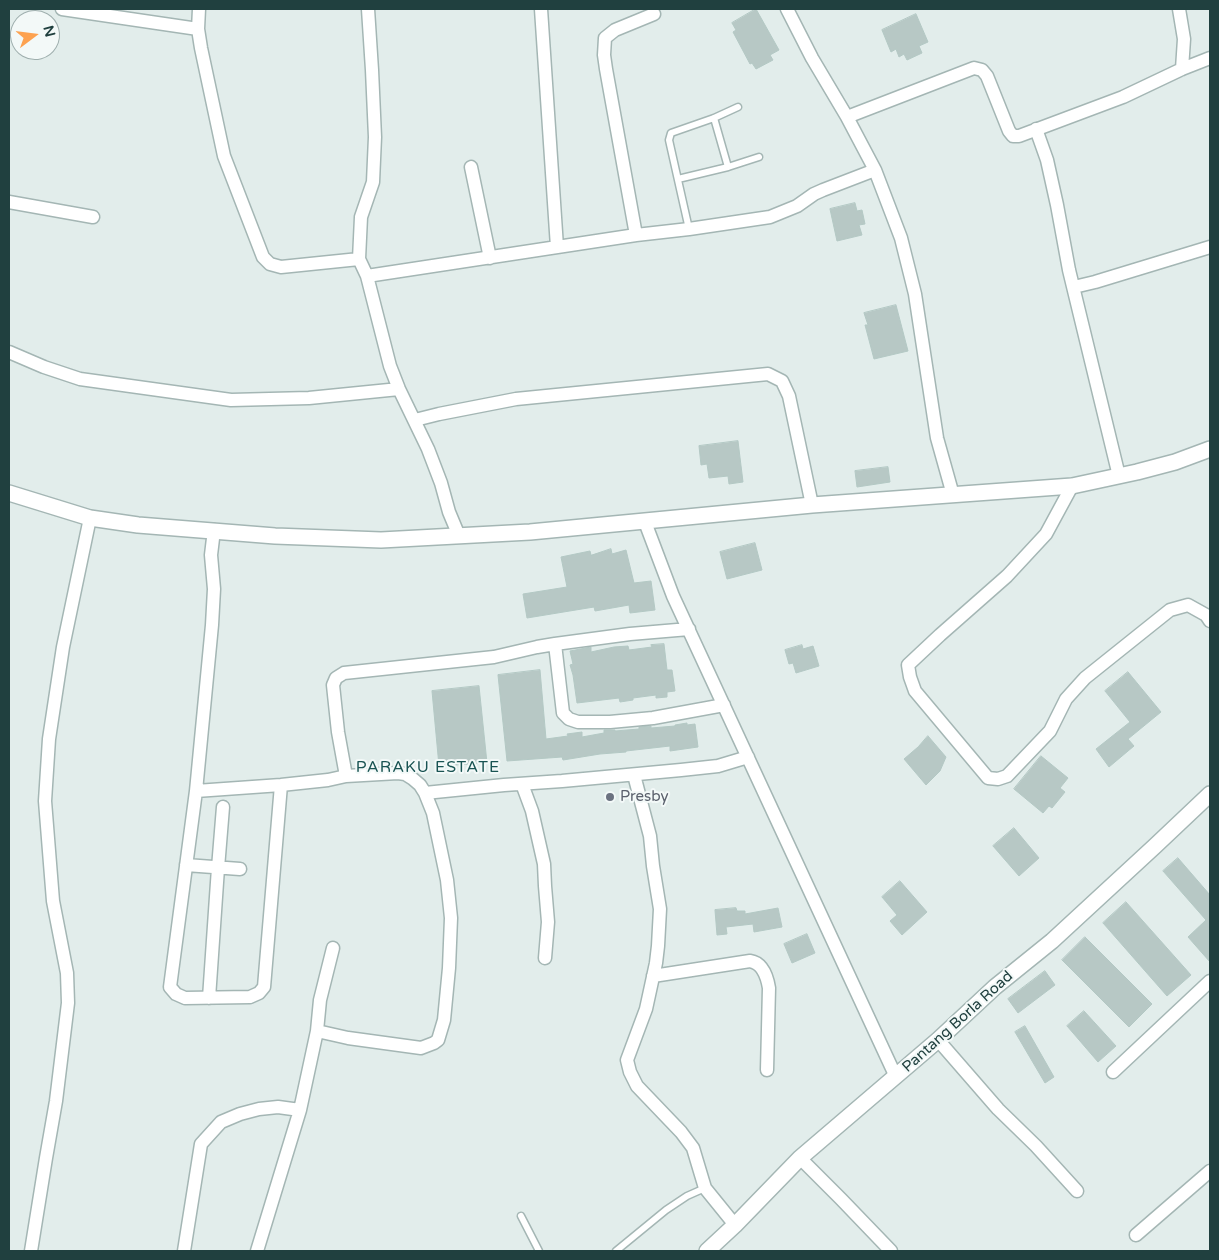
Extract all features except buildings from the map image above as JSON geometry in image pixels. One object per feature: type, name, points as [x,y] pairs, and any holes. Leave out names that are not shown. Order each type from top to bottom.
[{"type":"street","points":[[62,9],[198,30]]},
{"type":"street","points":[[199,9],[198,30],[203,60],[224,156],[263,256],[270,264],[281,267],[359,259]]},
{"type":"street","points":[[368,9],[375,136],[373,182],[361,217],[359,259],[367,276],[390,366],[428,449],[459,536]]},
{"type":"street","points":[[541,9],[558,247]]},
{"type":"street","points":[[787,9],[812,58],[847,117],[875,170],[901,238],[915,294],[936,438],[953,495]]},
{"type":"street","points":[[1179,9],[1184,39],[1182,69]]},
{"type":"street","points":[[636,235],[606,69],[604,55],[605,38],[615,30],[654,14]]},
{"type":"street","points":[[847,117],[974,68],[982,70],[988,76],[1009,131],[1013,136],[1019,136],[1123,97],[1210,58]]},
{"type":"street","points":[[1036,129],[1047,160],[1069,270],[1119,476]]},
{"type":"street","points":[[471,167],[490,258]]},
{"type":"street","points":[[367,276],[770,216],[798,206],[823,190],[875,170]]},
{"type":"street","points":[[9,202],[93,217]]},
{"type":"street","points":[[1074,287],[1210,247]]},
{"type":"street","points":[[9,352],[44,367],[80,379],[231,400],[309,398],[400,389]]},
{"type":"street","points":[[415,420],[516,399],[768,374],[782,381],[789,396],[812,505]]},
{"type":"street","points":[[9,493],[90,518],[146,526],[275,536],[380,540],[530,532],[812,505],[1072,486],[1175,462],[1210,449]]},
{"type":"street","points":[[1072,486],[1046,534],[1007,576],[908,665],[914,691],[988,778],[998,780],[1007,776],[1050,730],[1066,699],[1085,678],[1170,610],[1188,605],[1206,615],[1210,621]]},
{"type":"street","points":[[31,1251],[56,1102],[68,1003],[67,972],[53,901],[46,819],[45,801],[49,738],[63,647],[90,518]]},
{"type":"street","points":[[645,522],[673,596],[896,1077]]},
{"type":"street","points":[[214,530],[212,625],[196,791],[170,986],[176,994],[185,998],[250,997],[264,987],[281,785]]},
{"type":"street","points":[[346,776],[338,732],[333,685],[336,678],[344,673],[494,657],[537,647],[630,634],[689,630]]},
{"type":"street","points":[[555,644],[563,713],[569,719],[578,722],[610,722],[653,718],[724,705]]},
{"type":"street","points":[[425,793],[718,766],[748,757]]},
{"type":"street","points":[[196,791],[281,785],[346,776],[398,773],[406,774],[425,793],[434,813],[445,870],[450,918],[449,968],[444,1020],[438,1040],[421,1048],[348,1038],[317,1031]]},
{"type":"street","points":[[634,775],[650,836],[660,909],[658,946],[646,1009],[627,1060],[630,1072],[637,1086],[681,1132],[693,1148],[705,1188],[735,1224]]},
{"type":"street","points":[[522,784],[532,811],[544,864],[548,922],[545,958]]},
{"type":"street","name":"Pantang Borla Road","points":[[707,1251],[800,1158],[896,1077],[995,987],[1052,941],[1210,794]]},
{"type":"street","points":[[210,998],[223,807]]},
{"type":"street","points":[[186,866],[240,869]]},
{"type":"street","points":[[257,1251],[300,1110],[317,1031],[320,1000],[333,948]]},
{"type":"street","points":[[653,976],[750,961],[757,962],[767,977],[769,988],[767,1070]]},
{"type":"street","points":[[1113,1072],[1210,981]]},
{"type":"street","points":[[938,1040],[998,1109],[1036,1146],[1077,1191]]},
{"type":"street","points":[[184,1251],[201,1144],[221,1122],[240,1114],[259,1109],[300,1110]]},
{"type":"street","points":[[800,1158],[891,1251]]},
{"type":"street","points":[[1136,1235],[1210,1171]]},
{"type":"lane","points":[[689,229],[669,140],[671,133],[714,118],[738,107]]},
{"type":"lane","points":[[714,118],[728,167]]},
{"type":"lane","points":[[678,179],[759,158]]},
{"type":"lane","points":[[616,1251],[666,1210],[687,1196],[705,1188]]},
{"type":"lane","points":[[522,1216],[538,1251]]},
{"type":"place","name":"Presby","points":[[610,797]]},
{"type":"district","name":"PARAKU ESTATE","points":[[428,768]]}]
